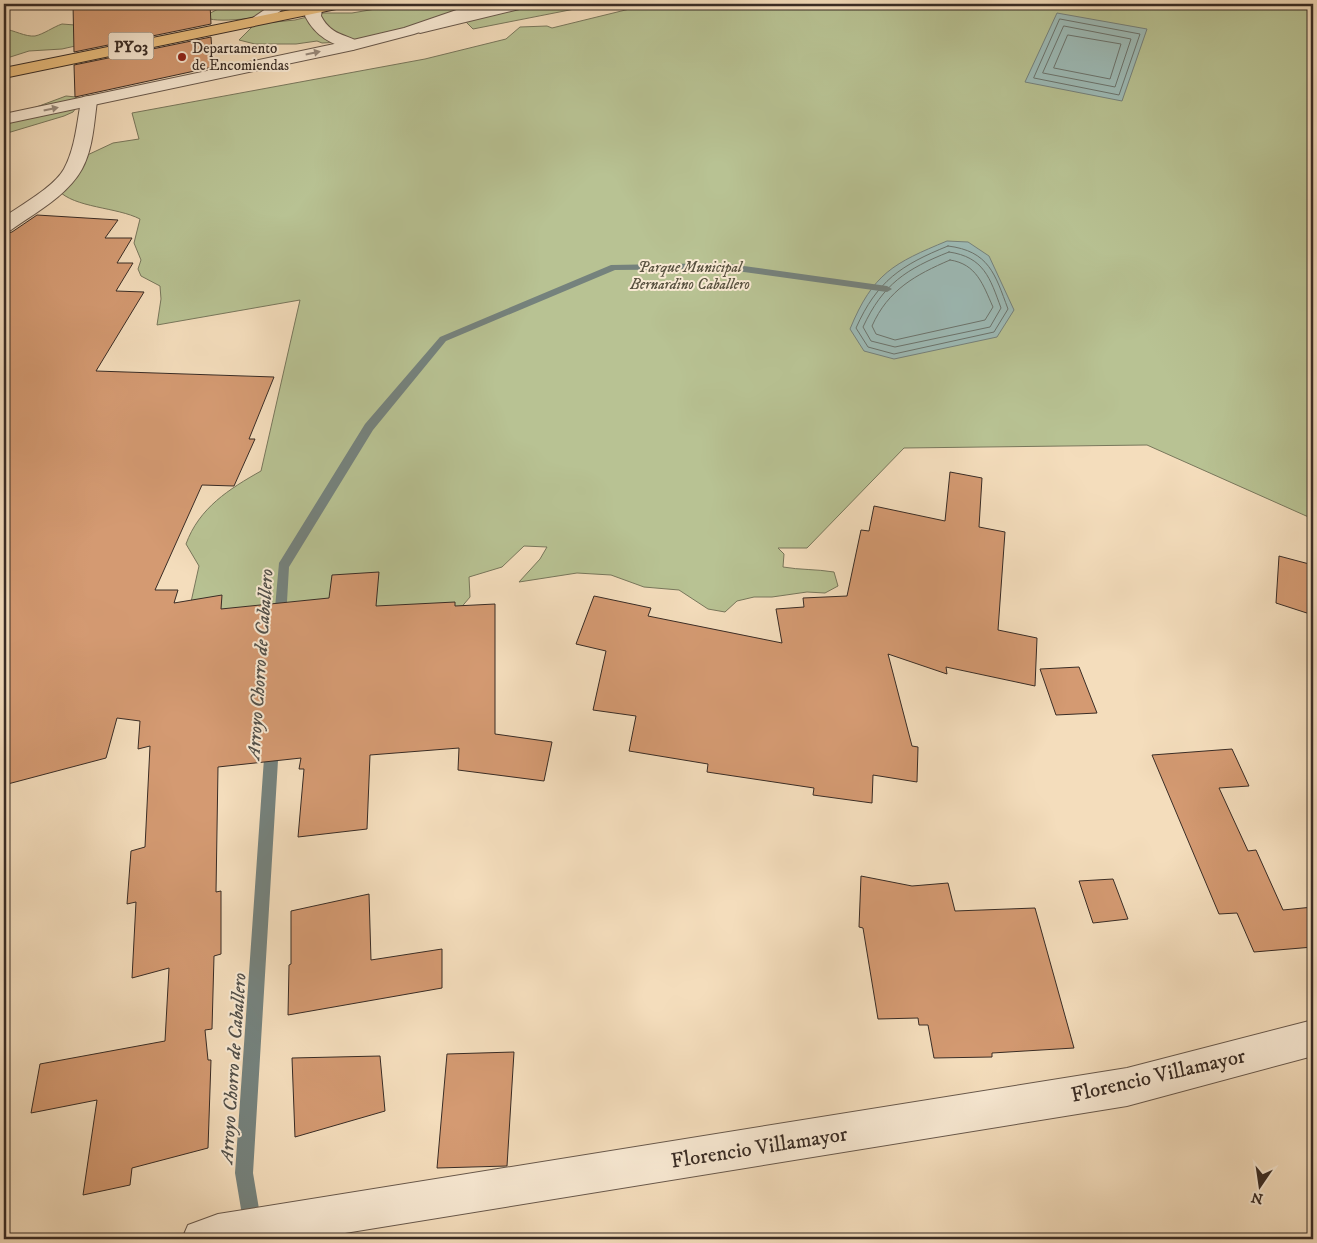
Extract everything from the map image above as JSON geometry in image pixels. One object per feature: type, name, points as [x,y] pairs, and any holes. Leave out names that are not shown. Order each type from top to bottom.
[{"type":"highway","name":"PY03","points":[[4,73],[259,20],[310,6],[341,4]]},
{"type":"street","points":[[259,20],[283,4]]},
{"type":"street","points":[[409,31],[488,4]]},
{"type":"street","points":[[4,119],[353,45],[523,4]]},
{"type":"street","points":[[310,6],[317,24],[332,39],[353,45]]},
{"type":"street","points":[[4,226],[40,200],[72,170],[78,155],[89,101]]},
{"type":"street","name":"Florencio Villamayor","points":[[210,1237],[1127,1087],[1313,1038]]},
{"type":"green space","points":[[227,4],[297,4],[281,12],[255,18],[218,20],[210,19],[207,15]]},
{"type":"green space","points":[[405,4],[600,4],[473,29],[455,11],[411,31],[342,42],[322,43],[317,41],[296,44],[255,44],[239,40],[253,26],[265,23],[295,20],[324,13],[352,13]]},
{"type":"green space","name":"Parque Municipal Bernardino Caballero","points":[[650,4],[1313,4],[1313,519],[1147,445],[904,448],[807,548],[778,548],[784,554],[783,567],[834,572],[838,586],[825,593],[807,592],[772,597],[754,597],[737,601],[725,612],[708,609],[679,590],[644,587],[611,575],[577,573],[519,582],[540,559],[547,547],[524,546],[502,567],[469,577],[470,597],[459,610],[189,611],[199,566],[186,544],[199,520],[216,501],[261,471],[300,300],[157,325],[161,299],[160,286],[141,276],[138,269],[141,260],[134,243],[140,219],[85,204],[65,196],[58,190],[81,158],[113,143],[139,139],[132,113],[425,59],[506,39],[520,27],[547,26],[552,28]]},
{"type":"green space","points":[[62,24],[88,26],[93,42],[62,49],[29,51],[4,59],[4,29],[35,36]]},
{"type":"green space","points":[[66,96],[76,97],[81,101],[73,112],[4,134],[4,116],[15,115]]},
{"type":"water","points":[[1057,13],[1147,29],[1122,101],[1025,82]]},
{"type":"water","points":[[947,241],[968,242],[989,256],[1014,310],[997,337],[894,359],[864,351],[850,329],[867,295],[887,272],[913,256]]},
{"type":"building","points":[[73,4],[210,4],[211,24],[74,52]]},
{"type":"building","points":[[211,37],[213,67],[75,97],[74,65]]},
{"type":"building","points":[[37,215],[118,220],[105,238],[132,238],[117,263],[133,263],[116,291],[144,292],[96,371],[274,377],[249,439],[255,439],[234,486],[202,485],[155,590],[178,590],[174,603],[222,595],[221,609],[329,598],[332,575],[379,572],[376,606],[455,602],[455,606],[495,604],[495,734],[552,742],[544,781],[458,770],[459,748],[370,755],[367,829],[298,837],[304,769],[299,769],[301,758],[218,767],[216,892],[221,891],[221,954],[214,956],[212,1029],[205,1030],[208,1060],[211,1060],[208,1148],[132,1168],[130,1185],[83,1195],[97,1100],[31,1113],[40,1064],[165,1041],[169,968],[132,978],[136,902],[127,904],[131,851],[145,847],[150,746],[138,749],[140,721],[117,718],[106,758],[4,785],[4,234],[12,232]]},
{"type":"building","points":[[950,472],[982,478],[979,527],[1005,532],[998,630],[1037,638],[1035,686],[946,667],[947,674],[888,654],[912,746],[918,747],[917,782],[873,775],[872,803],[813,795],[814,788],[707,772],[708,764],[629,751],[636,716],[593,710],[606,651],[576,644],[594,596],[651,608],[648,616],[782,643],[776,609],[804,607],[803,598],[847,596],[861,530],[869,531],[874,506],[945,521]]},
{"type":"building","points":[[1279,556],[1313,565],[1313,615],[1276,603]]},
{"type":"building","points":[[1079,667],[1097,713],[1056,715],[1040,669]]},
{"type":"building","points":[[1232,749],[1249,786],[1219,788],[1248,851],[1256,850],[1283,910],[1313,907],[1313,947],[1254,952],[1237,913],[1219,914],[1152,755]]},
{"type":"building","points":[[861,876],[912,886],[948,883],[955,911],[1035,908],[1074,1048],[992,1053],[992,1057],[934,1058],[928,1025],[919,1025],[918,1018],[878,1019],[863,928],[859,927]]},
{"type":"building","points":[[1113,879],[1128,919],[1093,923],[1079,881]]},
{"type":"building","points":[[369,894],[371,960],[442,949],[442,988],[288,1015],[289,965],[291,964],[291,911]]},
{"type":"building","points":[[514,1052],[507,1166],[437,1168],[447,1054]]},
{"type":"building","points":[[380,1056],[385,1111],[295,1137],[292,1058]]},
{"type":"waterway","name":"Arroyo Chorro de Caballero","points":[[280,619],[283,566],[369,427],[443,339],[614,267],[722,266],[887,289]]},
{"type":"waterway","name":"Arroyo Chorro de Caballero","points":[[255,1239],[244,1173],[272,744]]},
{"type":"place","name":"Departamento de Encomiendas","points":[[182,57]]}]
